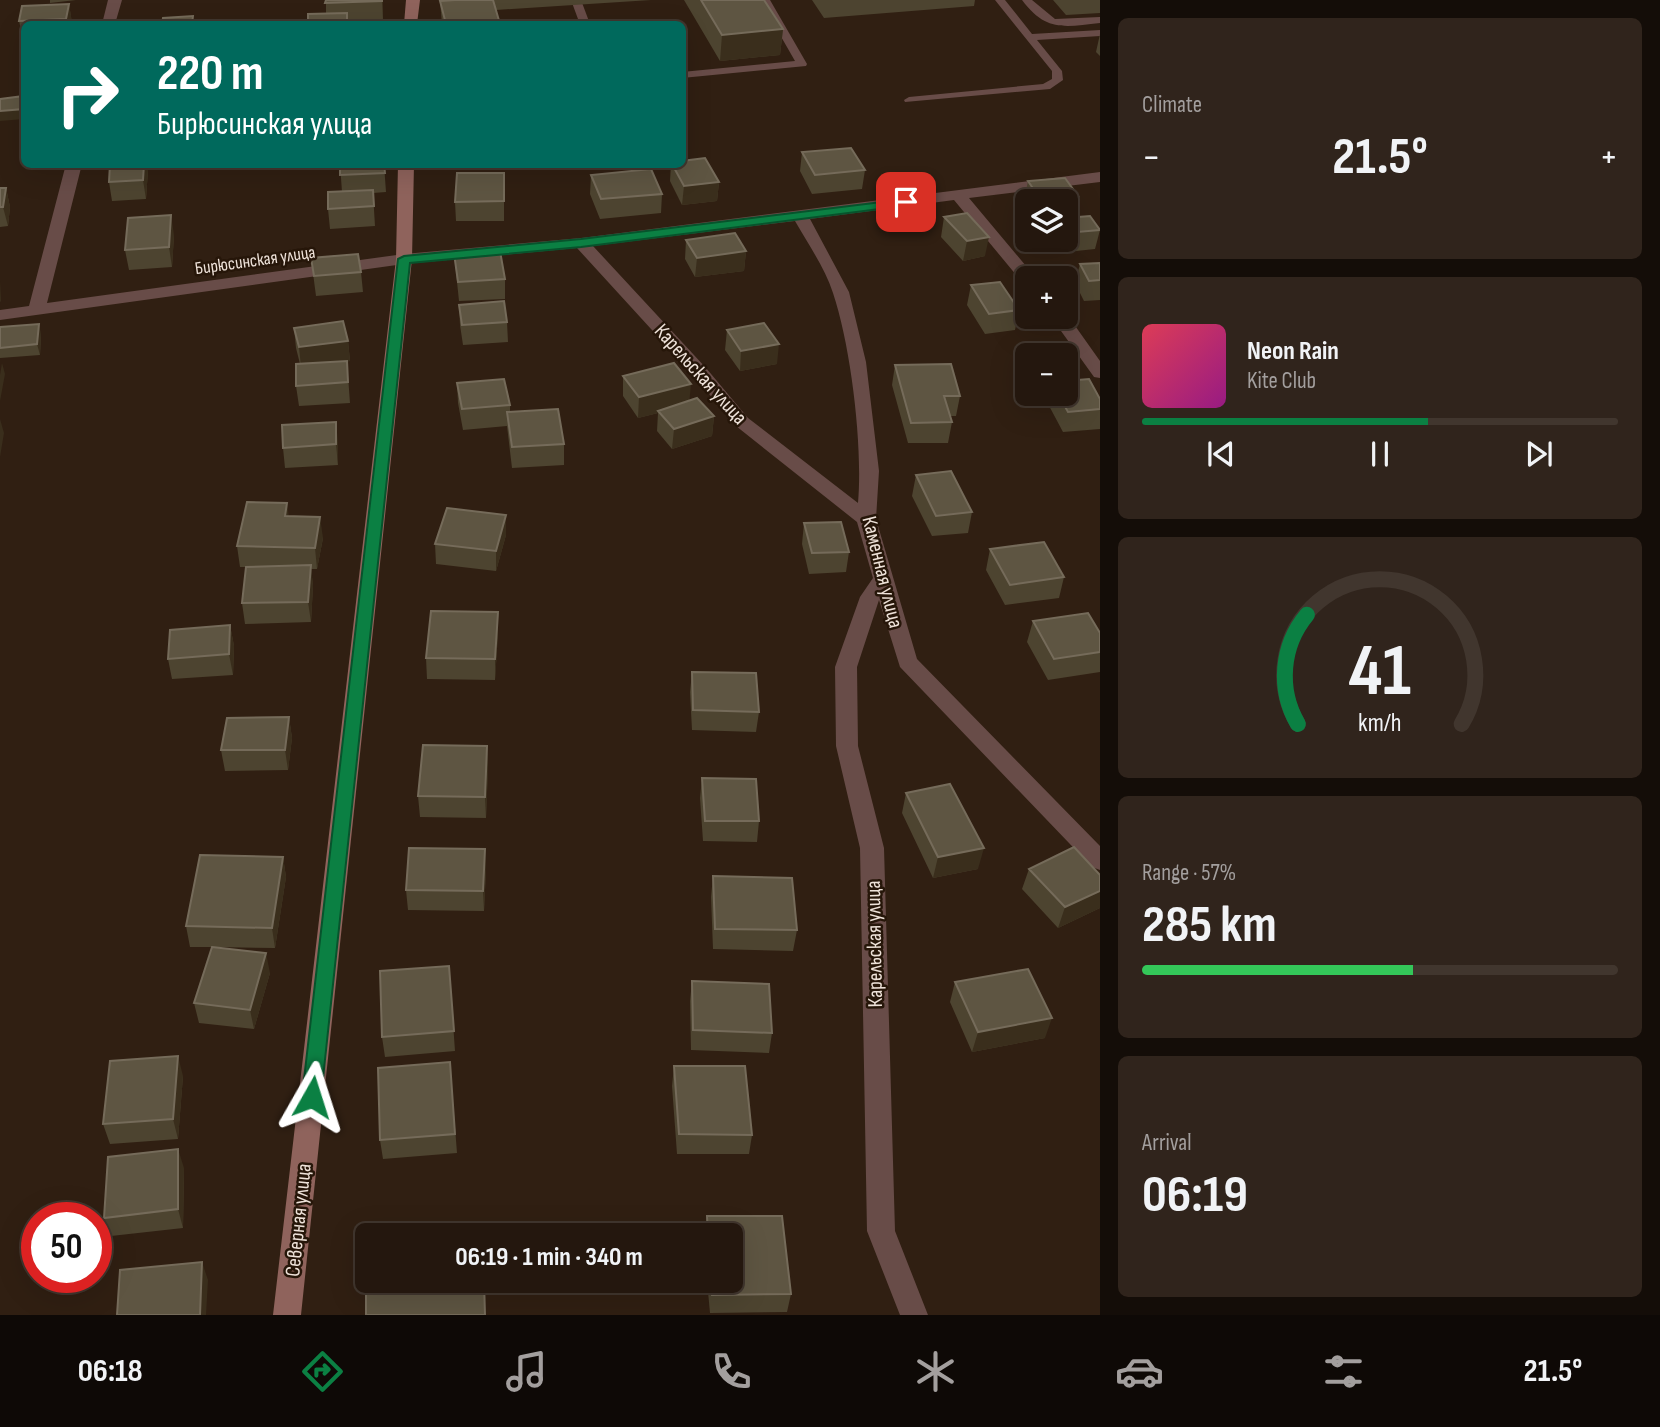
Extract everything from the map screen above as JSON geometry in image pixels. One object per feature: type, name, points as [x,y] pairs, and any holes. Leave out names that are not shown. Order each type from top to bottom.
[{"type":"main road","points":[[411,21],[413,0]]},
{"type":"main road","name":"Северная улица","points":[[287,1315],[404,259],[406,168]]},
{"type":"street","points":[[110,21],[115,0]]},
{"type":"street","points":[[37,309],[73,168]]},
{"type":"street","name":"Бирюсинская улица","points":[[0,315],[404,259],[581,243],[1100,177]]},
{"type":"street","points":[[959,196],[1018,266]]},
{"type":"street","name":"Каменная улица","points":[[801,216],[841,292],[857,362],[870,471],[866,519],[908,662],[1100,861]]},
{"type":"street","name":"Карельская улица","points":[[581,243],[700,372],[742,422],[866,519]]},
{"type":"street","points":[[1069,329],[1100,373]]},
{"type":"street","name":"Карельская улица","points":[[883,578],[870,597],[846,667],[847,746],[872,848],[881,1231],[914,1315]]},
{"type":"lane","points":[[576,0],[583,21]]},
{"type":"lane","points":[[686,75],[802,64],[765,0]]},
{"type":"lane","points":[[909,100],[1046,87],[1058,80],[1057,71],[1000,0]]},
{"type":"lane","points":[[1027,0],[1040,18],[1055,23],[1100,20]]},
{"type":"lane","points":[[1029,37],[1100,33]]},
{"type":"building","points":[[326,0],[382,0],[382,1],[325,3]]},
{"type":"building","points":[[493,0],[499,21],[445,21],[440,1]]},
{"type":"building","points":[[701,0],[764,0],[783,29],[722,35]]},
{"type":"building","points":[[69,4],[66,19],[19,21],[22,6]]},
{"type":"building","points":[[347,13],[347,21],[308,21],[308,14]]},
{"type":"building","points":[[193,16],[192,21],[162,21],[163,18]]},
{"type":"building","points":[[21,96],[21,109],[0,111],[0,99]]},
{"type":"building","points":[[851,148],[865,170],[815,175],[802,152]]},
{"type":"building","points":[[705,158],[719,182],[684,186],[674,168],[686,168],[686,160]]},
{"type":"building","points":[[110,168],[144,168],[143,180],[109,182]]},
{"type":"building","points":[[340,168],[384,168],[385,173],[340,175]]},
{"type":"building","points":[[651,169],[662,194],[601,199],[591,175]]},
{"type":"building","points":[[457,173],[504,173],[504,201],[455,202]]},
{"type":"building","points":[[1065,178],[1073,189],[1033,189],[1028,181]]},
{"type":"building","points":[[0,188],[6,188],[3,207],[0,207]]},
{"type":"building","points":[[373,190],[374,206],[328,209],[328,192]]},
{"type":"building","points":[[967,213],[989,237],[967,241],[944,217]]},
{"type":"building","points":[[171,215],[169,247],[125,250],[128,218]]},
{"type":"building","points":[[1090,216],[1100,230],[1078,232],[1078,217]]},
{"type":"building","points":[[735,233],[746,251],[697,258],[686,240]]},
{"type":"building","points":[[500,251],[505,279],[458,282],[454,253]]},
{"type":"building","points":[[358,254],[361,272],[314,276],[311,258]]},
{"type":"building","points":[[1100,263],[1100,280],[1089,281],[1080,264]]},
{"type":"building","points":[[1000,282],[1015,304],[1015,311],[989,314],[971,285]]},
{"type":"building","points":[[504,301],[507,322],[462,325],[459,305]]},
{"type":"building","points":[[343,321],[348,341],[299,347],[294,328]]},
{"type":"building","points":[[764,323],[779,344],[741,351],[727,330]]},
{"type":"building","points":[[39,324],[37,344],[0,348],[0,327]]},
{"type":"building","points":[[347,361],[348,382],[296,386],[296,364]]},
{"type":"building","points":[[674,363],[691,384],[639,397],[623,376]]},
{"type":"building","points":[[951,364],[960,396],[944,396],[952,422],[911,423],[895,365]]},
{"type":"building","points":[[504,379],[510,405],[462,409],[457,383]]},
{"type":"building","points":[[1089,379],[1100,399],[1100,409],[1068,412],[1065,406],[1078,406],[1078,380]]},
{"type":"building","points":[[697,398],[714,416],[674,429],[658,411]]},
{"type":"building","points":[[558,409],[564,444],[512,447],[507,412]]},
{"type":"building","points":[[336,422],[336,444],[283,448],[282,425]]},
{"type":"building","points":[[951,471],[972,512],[936,516],[916,475]]},
{"type":"building","points":[[247,502],[287,503],[285,516],[320,517],[315,548],[237,546]]},
{"type":"building","points":[[447,508],[506,515],[496,551],[435,544]]},
{"type":"building","points":[[841,522],[849,552],[812,553],[804,523]]},
{"type":"building","points":[[1044,542],[1064,577],[1010,585],[990,549]]},
{"type":"building","points":[[311,565],[308,602],[242,603],[246,567]]},
{"type":"building","points":[[431,611],[498,612],[495,659],[426,658]]},
{"type":"building","points":[[1088,613],[1100,633],[1100,652],[1054,659],[1033,621]]},
{"type":"building","points":[[230,625],[229,654],[168,659],[170,630]]},
{"type":"building","points":[[692,672],[756,673],[759,712],[693,710]]},
{"type":"building","points":[[289,717],[285,750],[221,750],[227,718]]},
{"type":"building","points":[[423,745],[487,746],[485,797],[418,796]]},
{"type":"building","points":[[702,778],[756,779],[759,821],[705,821]]},
{"type":"building","points":[[950,784],[984,848],[938,857],[906,793]]},
{"type":"building","points":[[1074,847],[1100,875],[1100,891],[1065,907],[1029,869]]},
{"type":"building","points":[[409,848],[485,849],[483,891],[406,890]]},
{"type":"building","points":[[200,855],[283,857],[272,928],[186,926]]},
{"type":"building","points":[[713,876],[792,878],[797,930],[715,929]]},
{"type":"building","points":[[212,947],[266,953],[250,1010],[194,1003]]},
{"type":"building","points":[[449,966],[454,1031],[382,1037],[380,971]]},
{"type":"building","points":[[1028,969],[1052,1018],[978,1032],[955,982]]},
{"type":"building","points":[[692,981],[769,984],[772,1033],[693,1030]]},
{"type":"building","points":[[178,1056],[173,1119],[103,1124],[110,1061]]},
{"type":"building","points":[[450,1062],[455,1134],[380,1140],[378,1068]]},
{"type":"building","points":[[674,1066],[745,1066],[752,1135],[679,1134]]},
{"type":"building","points":[[178,1149],[178,1209],[112,1217],[112,1202],[105,1202],[108,1157]]},
{"type":"building","points":[[707,1216],[782,1216],[791,1294],[712,1295],[743,1293],[743,1223],[707,1223]]},
{"type":"building","points":[[202,1262],[200,1315],[117,1315],[120,1270]]},
{"type":"building","points":[[366,1293],[484,1293],[485,1315],[366,1315]]},
{"type":"route","points":[[312,1097],[404,259],[581,243],[906,202]]}]
